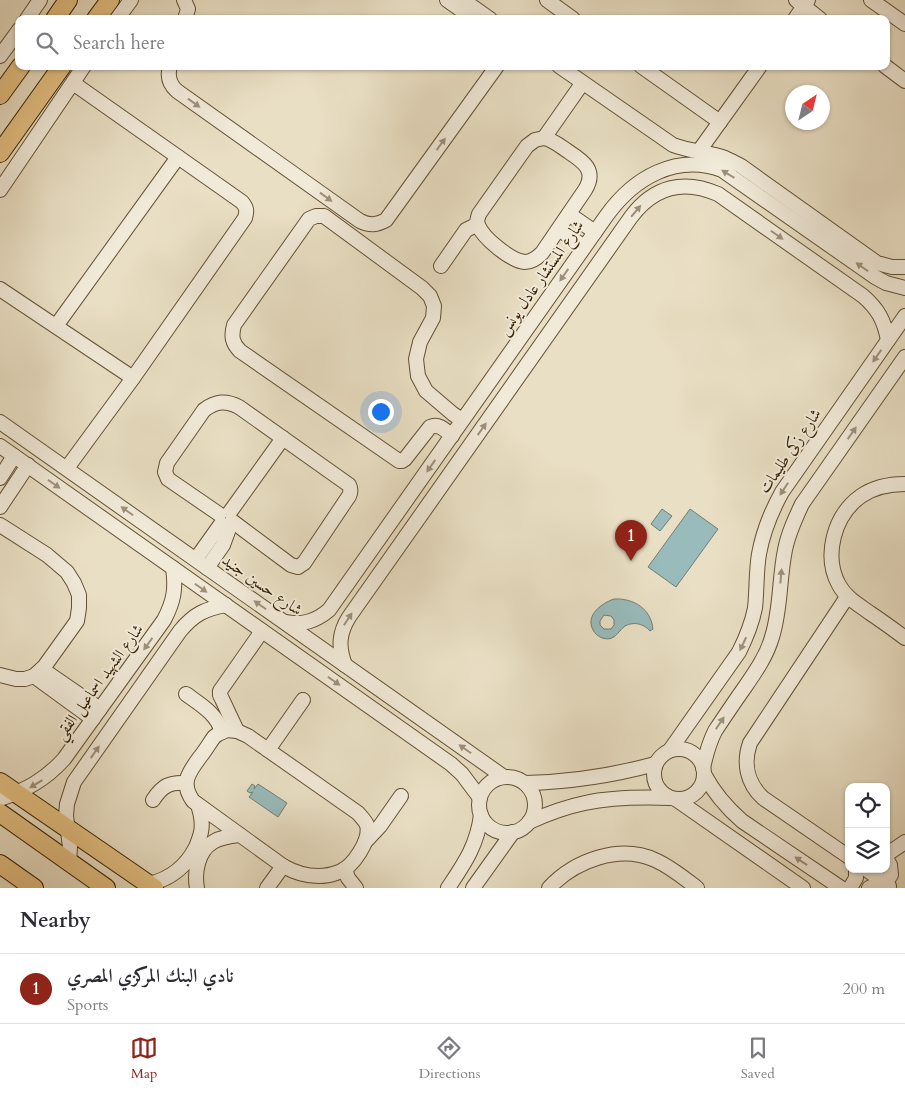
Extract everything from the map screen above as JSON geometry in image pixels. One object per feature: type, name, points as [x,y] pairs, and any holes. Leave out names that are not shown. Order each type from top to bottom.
[{"type":"main road","points":[[57,15],[68,0]]},
{"type":"main road","points":[[99,15],[110,0]]},
{"type":"main road","points":[[0,95],[18,70]]},
{"type":"main road","points":[[0,152],[59,70]]},
{"type":"main road","points":[[0,782],[8,796],[67,827],[152,886]]},
{"type":"main road","points":[[0,813],[106,888]]},
{"type":"main road","points":[[0,864],[34,888]]},
{"type":"street","points":[[30,15],[40,0]]},
{"type":"street","points":[[120,15],[131,0]]},
{"type":"street","points":[[184,0],[188,9],[186,15]]},
{"type":"street","points":[[447,0],[468,15]]},
{"type":"street","points":[[463,0],[484,15]]},
{"type":"street","points":[[547,0],[568,15]]},
{"type":"street","points":[[872,0],[905,24]]},
{"type":"street","points":[[796,15],[802,2],[816,15]]},
{"type":"street","points":[[0,56],[15,35]]},
{"type":"street","points":[[0,190],[81,70]]},
{"type":"street","points":[[169,70],[168,77],[177,91],[360,221],[373,225],[386,220],[494,70]]},
{"type":"street","points":[[564,70],[673,145],[686,150],[699,151],[724,158],[741,166],[877,263],[892,268],[905,267]]},
{"type":"street","points":[[647,70],[720,122]]},
{"type":"street","points":[[699,151],[757,70]]},
{"type":"street","points":[[890,70],[905,80]]},
{"type":"street","points":[[66,468],[133,378],[247,214],[246,206],[242,202],[73,83]]},
{"type":"street","points":[[544,138],[579,88]]},
{"type":"street","points":[[544,138],[554,142],[582,161],[587,166],[589,172],[588,185],[569,214],[537,258],[524,262],[499,249],[478,225],[477,220],[479,214],[527,146],[535,140],[544,138]]},
{"type":"street","points":[[56,326],[178,156]]},
{"type":"street","name":"شارع المستشار عادل يونس","points":[[285,622],[294,624],[313,621],[329,610],[617,201],[643,179],[675,167],[692,165],[702,165],[722,170],[875,277],[886,283],[905,288]]},
{"type":"street","points":[[345,665],[340,650],[340,635],[349,617],[624,227],[642,204],[650,198],[680,186],[706,188],[718,194],[873,304],[886,327],[888,340]]},
{"type":"street","points":[[569,214],[595,232]]},
{"type":"street","points":[[607,215],[624,227]]},
{"type":"street","points":[[452,436],[433,425],[406,459],[399,461],[235,346],[232,339],[234,325],[309,219],[316,216],[324,216],[422,288],[430,296],[434,306],[433,318],[420,342],[416,359],[418,376],[426,391],[452,414],[462,420]]},
{"type":"street","points":[[441,266],[466,230],[478,225]]},
{"type":"street","points":[[559,228],[584,247]]},
{"type":"street","points":[[0,289],[133,378]]},
{"type":"street","name":"شارع زكى طليمات","points":[[670,750],[739,652],[744,642],[755,608],[759,554],[771,512],[782,492],[905,316]]},
{"type":"street","points":[[481,815],[492,828],[502,832],[513,832],[529,822],[556,811],[584,803],[612,798],[684,799],[696,793],[700,788],[709,742],[765,656],[772,639],[780,603],[785,548],[802,504],[905,357]]},
{"type":"street","points":[[217,403],[232,403],[349,485],[351,492],[304,563],[298,567],[291,565],[227,519],[168,479],[165,472],[167,464],[204,410],[217,403]]},
{"type":"street","name":"شارع حسين جنيد","points":[[0,422],[504,777]]},
{"type":"street","points":[[196,560],[283,438]]},
{"type":"street","points":[[0,446],[451,764],[462,774],[480,798]]},
{"type":"street","points":[[0,478],[14,456]]},
{"type":"street","points":[[0,508],[28,465]]},
{"type":"street","points":[[71,496],[82,480]]},
{"type":"street","points":[[905,483],[888,485],[861,496],[847,509],[837,526],[832,546],[832,566],[839,586],[847,597],[905,638]]},
{"type":"street","points":[[208,568],[223,545],[227,519]]},
{"type":"street","points":[[0,525],[47,555],[67,572],[79,595],[77,621],[38,672],[25,678],[0,675]]},
{"type":"street","points":[[766,528],[789,535]]},
{"type":"street","name":"شارع الشهيد اسماعيل الفقي","points":[[8,796],[35,784],[58,766],[97,714],[171,608],[175,582],[173,568]]},
{"type":"street","points":[[357,570],[374,582]]},
{"type":"street","points":[[845,854],[763,798],[750,781],[746,760],[750,743],[847,597]]},
{"type":"street","points":[[69,862],[70,847],[66,816],[67,804],[74,782],[180,631],[200,613],[212,608],[226,606]]},
{"type":"street","points":[[164,620],[180,631]]},
{"type":"street","points":[[237,730],[220,695],[220,691],[262,631]]},
{"type":"street","points":[[38,672],[97,714]]},
{"type":"street","points":[[186,694],[217,718],[222,732]]},
{"type":"street","points":[[268,750],[303,700]]},
{"type":"street","points":[[237,730],[243,732],[364,819],[368,835],[353,862],[346,869],[316,877],[293,872],[198,805],[189,796],[186,783],[188,776],[214,737],[222,732],[237,730]]},
{"type":"street","points":[[803,888],[659,790],[655,784],[653,770],[659,758],[670,750],[681,749],[690,752],[698,758],[720,800],[730,811],[841,888]]},
{"type":"street","points":[[525,783],[578,780],[655,764]]},
{"type":"street","points":[[58,766],[63,778],[74,782]]},
{"type":"street","points":[[448,888],[467,860],[472,849],[480,827],[480,798],[491,781],[512,777],[525,783],[532,793],[535,805],[529,822]]},
{"type":"street","points":[[153,800],[167,785],[176,782],[186,783]]},
{"type":"street","points":[[365,842],[380,826],[401,796]]},
{"type":"street","points":[[152,886],[177,872],[202,854],[206,840],[198,805]]},
{"type":"street","points":[[473,888],[513,832]]},
{"type":"street","points":[[206,840],[240,835]]},
{"type":"street","points":[[890,854],[905,842]]},
{"type":"street","points":[[559,885],[574,868],[584,863],[614,854],[625,853],[642,855],[657,861],[697,888]]},
{"type":"street","points":[[194,860],[197,888]]},
{"type":"street","points":[[888,886],[892,875],[890,865]]},
{"type":"street","points":[[267,888],[284,866]]},
{"type":"street","points":[[346,869],[348,878],[356,888]]},
{"type":"street","points":[[850,888],[856,878],[856,873]]},
{"type":"street","points":[[871,873],[888,886]]},
{"type":"street","points":[[869,888],[878,884],[888,886]]},
{"type":"water","points":[[662,509],[672,516],[660,531],[651,524]]},
{"type":"water","points":[[690,509],[718,529],[676,587],[648,567]]},
{"type":"water","points":[[614,599],[628,600],[640,606],[649,616],[653,629],[650,631],[642,625],[632,624],[625,626],[613,638],[602,638],[593,630],[591,619],[596,610]],"holes":[[[604,615],[611,616],[614,620],[614,625],[611,629],[604,629],[600,625],[600,621]]]},
{"type":"water","points":[[252,784],[255,786],[254,789],[258,784],[287,803],[278,817],[249,797],[253,792],[247,791]]},
{"type":"place","name":"نادي البنك المركزي المصري","points":[[631,561]]}]
